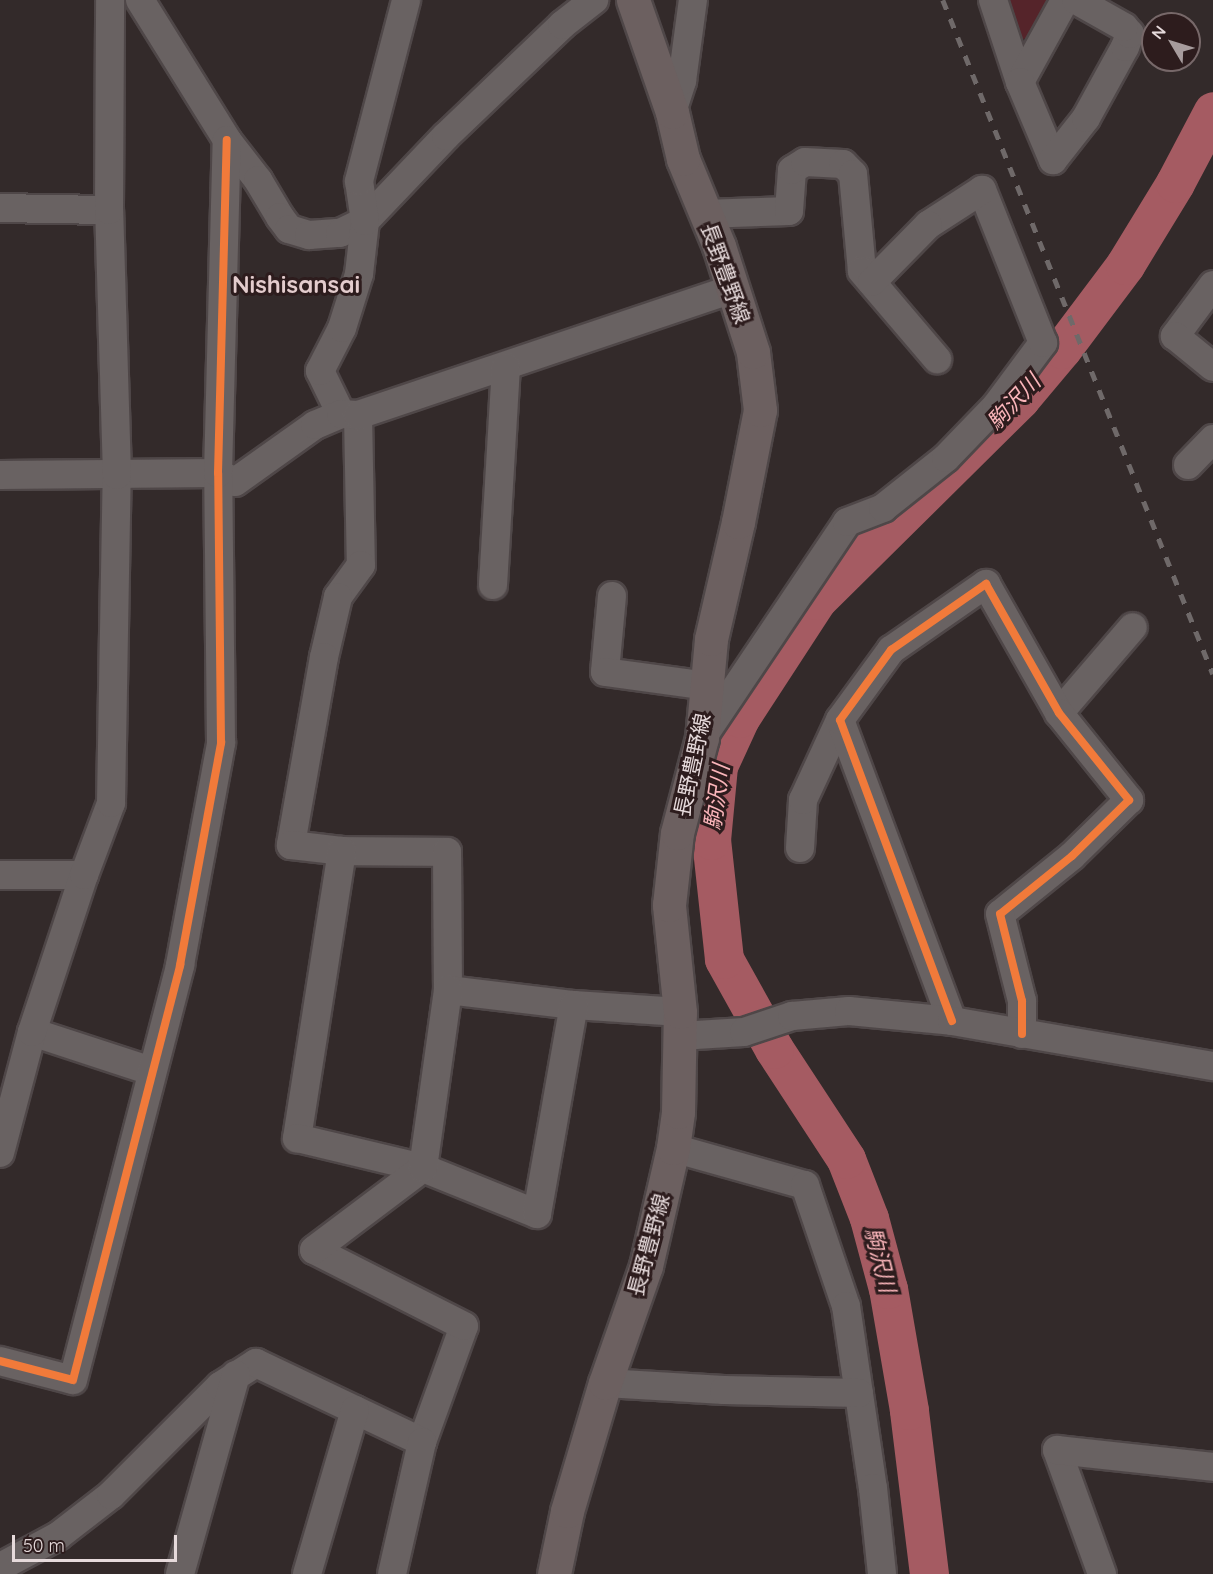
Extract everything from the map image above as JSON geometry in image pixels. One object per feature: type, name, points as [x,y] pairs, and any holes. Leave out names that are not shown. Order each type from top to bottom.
[{"type":"main road","name":"長野豊野線","points":[[554,1574],[567,1511],[604,1383],[646,1266],[673,1148],[678,1112],[680,1024],[669,905],[677,833],[702,738],[711,639],[738,522],[760,410],[753,352],[734,289],[683,159],[672,112],[633,0]]},
{"type":"street","points":[[0,1153],[32,1032],[84,874],[111,803],[117,475],[109,210],[110,0]]},
{"type":"street","points":[[140,0],[227,140],[258,180],[289,229],[309,235],[340,233],[364,221],[446,136],[537,49],[594,0]]},
{"type":"street","points":[[392,1574],[422,1442],[464,1326],[314,1250],[423,1168],[448,990],[447,852],[342,851],[291,845],[324,657],[338,597],[361,565],[350,415],[320,371],[342,328],[359,274],[364,221],[359,181],[406,0]]},
{"type":"street","points":[[672,112],[682,81],[693,0]]},
{"type":"street","points":[[993,0],[1020,82],[1053,160],[1086,118],[1130,34],[1124,27],[1076,0]]},
{"type":"street","points":[[1020,82],[1065,0]]},
{"type":"street","points":[[0,1361],[73,1380],[180,965],[221,743],[218,473],[227,140]]},
{"type":"street","points":[[704,214],[789,211],[792,170],[805,162],[843,164],[852,174],[862,271],[938,359]]},
{"type":"street","points":[[702,738],[847,522],[884,508],[946,458],[996,406],[1043,343],[982,190],[928,225],[872,282]]},
{"type":"street","points":[[0,208],[109,210]]},
{"type":"street","points":[[1213,285],[1175,336],[1213,367]]},
{"type":"street","points":[[0,475],[218,473],[234,482],[315,425],[506,367],[734,289]]},
{"type":"street","points":[[493,585],[506,367]]},
{"type":"street","points":[[1188,465],[1213,439]]},
{"type":"street","points":[[800,848],[803,800],[840,720],[891,650],[986,584],[1059,713],[1128,801],[1072,856],[1000,914],[1022,1001],[1022,1034]]},
{"type":"street","points":[[612,596],[605,672],[707,686]]},
{"type":"street","points":[[1059,713],[1133,627]]},
{"type":"street","points":[[840,720],[952,1020]]},
{"type":"street","points":[[342,851],[297,1138],[423,1168],[537,1214],[574,1005]]},
{"type":"street","points":[[0,875],[84,874]]},
{"type":"street","points":[[448,990],[574,1005],[680,1024],[744,1032],[792,1016],[849,1011],[952,1020],[1213,1066]]},
{"type":"street","points":[[32,1032],[151,1071]]},
{"type":"street","points":[[673,1148],[805,1185],[846,1306],[873,1488],[882,1574]]},
{"type":"street","points":[[0,1567],[58,1536],[111,1495],[220,1386],[256,1363],[422,1442]]},
{"type":"street","points":[[180,1574],[236,1375]]},
{"type":"street","points":[[604,1383],[724,1390],[859,1393]]},
{"type":"street","points":[[307,1574],[355,1410]]},
{"type":"street","points":[[1102,1574],[1057,1450],[1213,1467]]},
{"type":"shaded area","points":[[1003,0],[1051,0],[1033,36],[1020,40]]},
{"type":"waterway","name":"駒沢川","points":[[929,1574],[909,1410],[888,1289],[869,1218],[846,1159],[774,1049],[724,959],[711,840],[718,766],[740,718],[817,600],[1020,399],[1062,349],[1125,265],[1175,183],[1213,111]]},
{"type":"railway","points":[[943,0],[1213,674]]},
{"type":"cycle path","points":[[0,1361],[73,1380],[180,965],[221,743],[218,473],[227,140]]},
{"type":"cycle path","points":[[952,1021],[840,720],[891,650],[986,584],[1059,713],[1129,800],[1072,856],[1000,914],[1022,1001],[1022,1034]]},
{"type":"district","name":"Nishisansai","points":[[296,285]]}]
